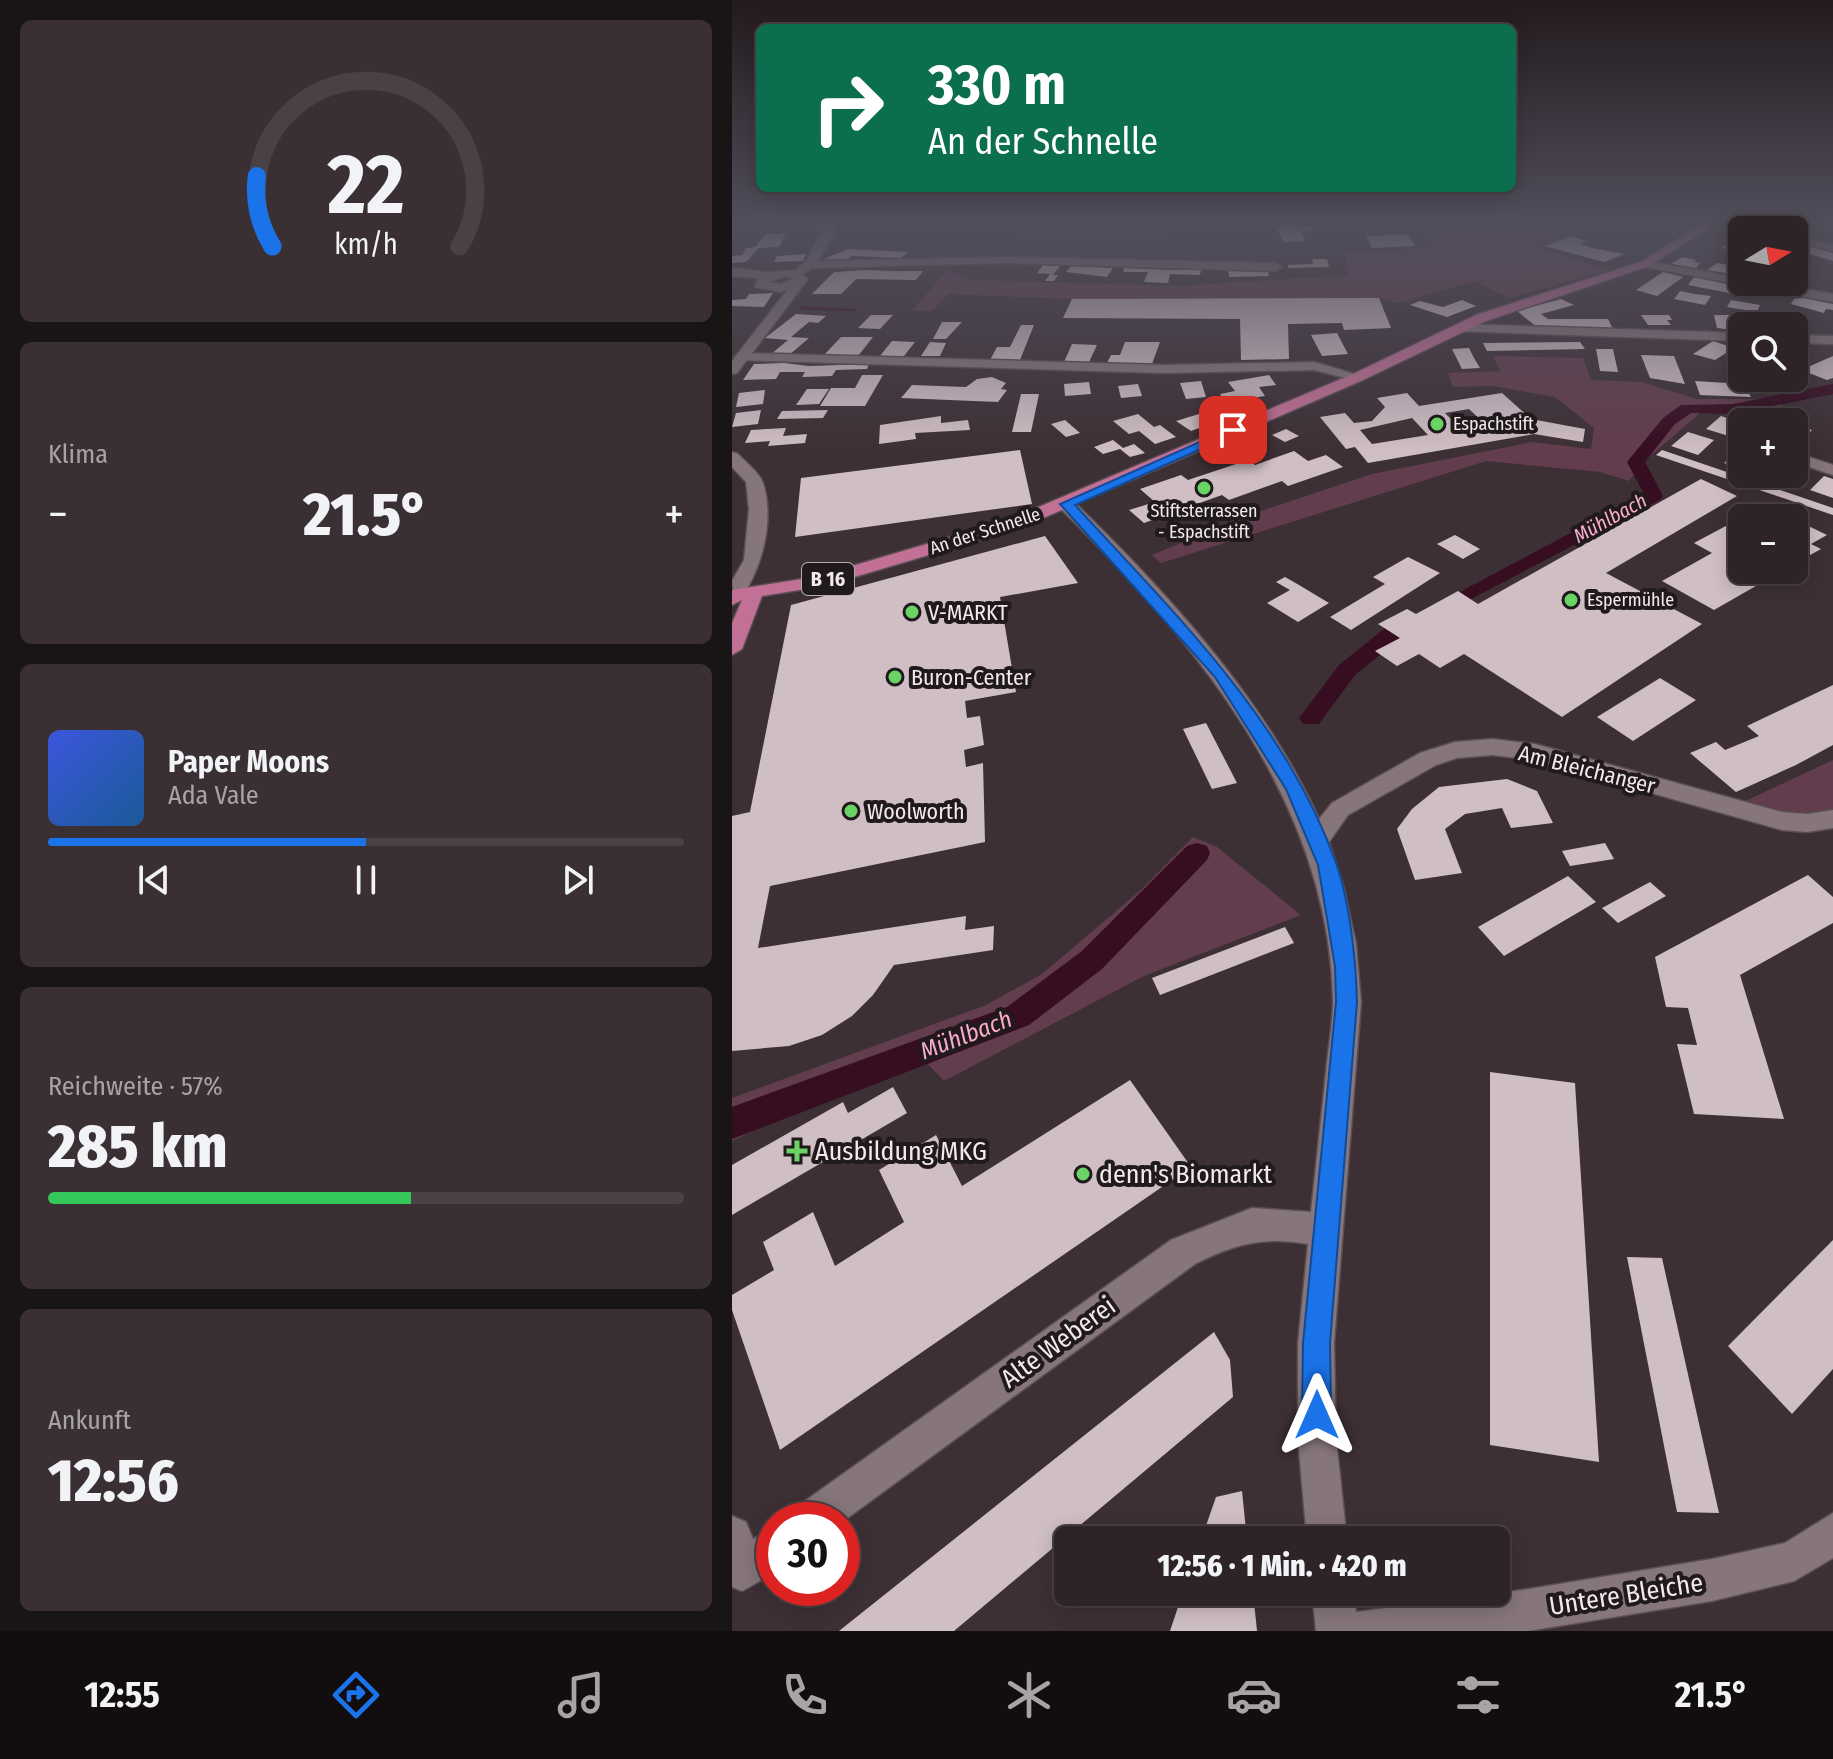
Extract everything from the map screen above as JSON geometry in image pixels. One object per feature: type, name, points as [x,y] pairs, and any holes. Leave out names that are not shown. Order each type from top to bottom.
[{"type":"main road","name":"B 16","points":[[1358,377],[1460,328],[1536,299]]},
{"type":"main road","name":"An der Schnelle","points":[[740,595],[817,582],[1014,524],[1358,377]]},
{"type":"main road","points":[[732,649],[740,595]]},
{"type":"street","points":[[732,370],[780,299]]},
{"type":"street","points":[[1460,328],[1728,337]]},
{"type":"street","points":[[1808,339],[1833,340]]},
{"type":"street","points":[[741,357],[1238,368],[1314,366],[1358,377]]},
{"type":"street","points":[[1238,368],[1297,373],[1332,388]]},
{"type":"street","points":[[732,457],[750,474],[757,492],[753,560],[740,595]]},
{"type":"street","points":[[1808,462],[1833,470]]},
{"type":"street","points":[[1066,504],[1221,674],[1287,776],[1318,838],[1327,865],[1346,966],[1347,1002],[1316,1356],[1317,1439],[1326,1526]]},
{"type":"street","name":"Am Bleichanger","points":[[1318,838],[1340,809],[1428,759],[1455,750],[1492,747],[1535,752],[1782,821],[1807,823],[1833,819]]},
{"type":"street","name":"Alte Weberei","points":[[837,1502],[1183,1252],[1236,1225],[1259,1222],[1326,1231]]},
{"type":"street","name":"Untere Bleiche","points":[[1360,1631],[1522,1611],[1712,1580],[1794,1561],[1833,1533]]},
{"type":"street","points":[[732,1536],[742,1571],[756,1561]]},
{"type":"street","points":[[1334,1606],[1337,1631]]},
{"type":"shaded area","points":[[922,299],[943,299],[932,311],[913,310]]},
{"type":"shaded area","points":[[1383,299],[1411,299],[1398,303]]},
{"type":"shaded area","points":[[1493,356],[1583,358],[1591,380],[1641,382],[1697,399],[1776,399],[1784,408],[1728,408],[1728,413],[1700,413],[1648,458],[1629,481],[1600,472],[1486,461],[1161,563],[1152,555],[1181,543],[1192,534],[1372,474],[1532,442],[1591,449],[1594,428],[1555,397],[1493,386],[1453,387],[1448,373],[1500,371]]},
{"type":"shaded area","points":[[1833,760],[1833,811],[1804,819],[1737,805]]},
{"type":"shaded area","points":[[1193,837],[1217,847],[1301,915],[1144,976],[944,1081],[922,1058],[835,1090],[732,1141],[732,1098],[986,1005],[1042,974],[1141,890]]},
{"type":"building","points":[[769,299],[764,307],[732,306],[732,300]]},
{"type":"building","points":[[1072,299],[1379,299],[1391,328],[1344,330],[1342,323],[1288,324],[1289,359],[1241,360],[1240,319],[1063,318]]},
{"type":"building","points":[[1561,299],[1574,305],[1541,314],[1548,319],[1608,319],[1613,329],[1538,328],[1517,311]]},
{"type":"building","points":[[1675,299],[1709,299],[1705,305]]},
{"type":"building","points":[[1794,299],[1809,299],[1833,304],[1833,310],[1826,309],[1824,313],[1791,304]]},
{"type":"building","points":[[1462,300],[1476,306],[1447,317],[1410,305],[1420,301],[1443,307]]},
{"type":"building","points":[[1731,300],[1760,305],[1757,312],[1727,307]]},
{"type":"building","points":[[796,314],[826,316],[818,323],[809,322],[791,337],[809,338],[788,356],[770,355],[788,340],[765,338]]},
{"type":"building","points":[[871,315],[893,315],[880,329],[858,328]]},
{"type":"building","points":[[1641,315],[1669,315],[1672,320],[1667,320],[1671,325],[1648,325]]},
{"type":"building","points":[[1714,315],[1728,315],[1728,329],[1717,328]]},
{"type":"building","points":[[942,322],[962,322],[946,339],[933,339]]},
{"type":"building","points":[[1021,325],[1034,325],[1020,360],[990,360],[997,347],[1010,347]]},
{"type":"building","points":[[1337,333],[1348,354],[1322,356],[1311,335]]},
{"type":"building","points":[[841,337],[873,337],[858,356],[824,355]]},
{"type":"building","points":[[892,341],[915,342],[904,356],[880,356]]},
{"type":"building","points":[[1713,341],[1728,346],[1728,352],[1715,360],[1693,354]]},
{"type":"building","points":[[930,342],[946,343],[940,356],[921,356]]},
{"type":"building","points":[[1125,342],[1160,342],[1152,364],[1107,363],[1111,355],[1120,355]]},
{"type":"building","points":[[1580,342],[1585,349],[1487,351],[1483,343]]},
{"type":"building","points":[[1072,344],[1097,345],[1089,362],[1064,362]]},
{"type":"building","points":[[1469,348],[1480,368],[1462,369],[1452,349]]},
{"type":"building","points":[[1596,349],[1613,349],[1618,372],[1600,371]]},
{"type":"building","points":[[1641,355],[1674,356],[1685,384],[1650,378]]},
{"type":"building","points":[[1833,356],[1833,378],[1827,380],[1808,373],[1808,367]]},
{"type":"building","points":[[754,364],[809,366],[869,364],[867,369],[836,370],[832,376],[802,377],[805,372],[780,372],[776,379],[743,380]]},
{"type":"building","points":[[862,375],[883,375],[865,406],[820,406],[831,388],[855,388]]},
{"type":"building","points":[[1269,375],[1276,385],[1259,387],[1265,396],[1226,402],[1220,394],[1235,391],[1228,382]]},
{"type":"building","points":[[992,377],[1006,383],[1001,389],[1007,390],[998,402],[901,398],[912,385],[966,387],[977,379]]},
{"type":"building","points":[[1201,381],[1206,397],[1186,399],[1180,383]]},
{"type":"building","points":[[1695,381],[1728,383],[1728,392],[1748,392],[1751,397],[1700,395]]},
{"type":"building","points":[[1089,382],[1091,394],[1065,396],[1064,384]]},
{"type":"building","points":[[1138,384],[1142,396],[1121,398],[1118,386]]},
{"type":"building","points":[[807,389],[829,389],[819,404],[796,405]]},
{"type":"building","points":[[765,390],[763,404],[736,407],[739,393]]},
{"type":"building","points":[[1407,393],[1419,406],[1502,393],[1531,419],[1585,429],[1583,442],[1534,434],[1368,463],[1355,447],[1346,449],[1320,417],[1345,413],[1354,423],[1372,421],[1385,407],[1377,398]],"holes":[[[1469,409],[1487,426],[1462,430],[1445,413]],[[1412,418],[1428,435],[1372,444],[1360,430]]]},
{"type":"building","points":[[1021,394],[1039,394],[1031,432],[1012,432]]},
{"type":"building","points":[[761,410],[758,424],[732,427],[736,413]]},
{"type":"building","points":[[828,410],[823,418],[777,419],[782,411]]},
{"type":"building","points":[[1138,414],[1154,427],[1160,425],[1176,437],[1155,444],[1139,431],[1129,434],[1113,421]]},
{"type":"building","points":[[1199,414],[1213,423],[1191,431],[1176,421]]},
{"type":"building","points":[[941,416],[941,423],[968,420],[970,430],[915,433],[916,439],[879,444],[880,425]]},
{"type":"building","points":[[1721,416],[1728,418],[1728,436],[1706,429]]},
{"type":"building","points":[[1065,420],[1080,433],[1066,437],[1051,424]]},
{"type":"building","points":[[786,428],[783,436],[807,434],[805,443],[768,446],[770,441],[745,443],[751,430]]},
{"type":"building","points":[[1286,429],[1299,436],[1285,442],[1272,435]]},
{"type":"building","points":[[1688,432],[1714,440],[1698,455],[1671,446]]},
{"type":"building","points":[[1113,440],[1123,448],[1134,444],[1145,453],[1130,457],[1120,449],[1103,454],[1094,447]]},
{"type":"building","points":[[1020,450],[1032,504],[795,537],[801,478]]},
{"type":"building","points":[[1662,450],[1728,472],[1728,479],[1656,455]]},
{"type":"building","name":"Stiftsterrassen - Espachstift","points":[[1294,451],[1308,461],[1326,455],[1343,467],[1288,486],[1282,481],[1229,500],[1222,495],[1144,523],[1129,510],[1155,502],[1140,489],[1181,475],[1188,480],[1248,460],[1255,465]]},
{"type":"building","points":[[1824,476],[1833,479],[1833,498],[1810,490]]},
{"type":"building","name":"Espermühle","points":[[1701,479],[1737,496],[1606,573],[1702,624],[1562,717],[1464,654],[1440,668],[1419,654],[1397,666],[1375,651],[1400,638],[1378,624],[1407,609],[1416,614],[1458,591],[1478,604]]},
{"type":"building","points":[[1753,488],[1774,488],[1833,508],[1833,515]]},
{"type":"building","points":[[1728,525],[1728,584],[1760,584],[1714,610],[1662,581],[1712,553],[1694,543]]},
{"type":"building","points":[[1808,526],[1827,535],[1811,544],[1821,549],[1808,556]]},
{"type":"building","points":[[1455,535],[1480,549],[1463,559],[1437,544]]},
{"type":"building","points":[[1045,536],[1078,583],[1000,597],[1016,692],[965,701],[967,718],[980,716],[984,745],[964,750],[966,767],[983,763],[985,842],[770,886],[758,948],[966,916],[965,930],[994,926],[993,950],[894,965],[873,995],[852,1016],[822,1035],[789,1046],[732,1051],[732,816],[750,812],[791,605]]},
{"type":"building","points":[[1408,557],[1440,573],[1351,630],[1330,617],[1385,584],[1373,577]]},
{"type":"building","points":[[1285,577],[1329,603],[1298,622],[1267,603],[1290,590],[1276,582]]},
{"type":"building","points":[[1660,678],[1696,700],[1633,741],[1597,717]]},
{"type":"building","points":[[1833,685],[1833,745],[1796,765],[1736,792],[1690,753],[1716,742],[1725,750],[1759,736],[1747,726]]},
{"type":"building","points":[[1206,723],[1237,783],[1212,789],[1183,729]]},
{"type":"building","points":[[1507,779],[1537,791],[1553,823],[1511,828],[1502,808],[1465,814],[1445,829],[1462,873],[1415,880],[1397,829],[1412,809],[1439,787]]},
{"type":"building","points":[[1605,843],[1614,859],[1570,866],[1562,851]]},
{"type":"building","points":[[1808,875],[1833,897],[1833,923],[1740,975],[1784,1119],[1694,1114],[1677,1044],[1697,1045],[1688,1008],[1666,1007],[1655,957]]},
{"type":"building","points":[[1568,876],[1596,902],[1504,956],[1478,927]]},
{"type":"building","points":[[1650,882],[1666,896],[1618,923],[1602,908]]},
{"type":"building","points":[[1285,927],[1294,943],[1160,995],[1152,978]]},
{"type":"building","points":[[1490,1072],[1575,1083],[1599,1462],[1490,1445]]},
{"type":"building","points":[[1130,1080],[1191,1167],[780,1450],[732,1310],[732,1295],[774,1270],[763,1242],[813,1212],[835,1266],[904,1222],[879,1170],[936,1135],[962,1186]]},
{"type":"building","points":[[893,1087],[907,1113],[732,1215],[732,1165],[843,1102],[848,1113]]},
{"type":"building","points":[[1833,1240],[1833,1369],[1792,1414],[1728,1346]]},
{"type":"building","points":[[1627,1257],[1662,1258],[1719,1513],[1677,1512]]},
{"type":"building","points":[[1214,1332],[1230,1360],[1233,1397],[1079,1526],[1054,1526],[1054,1547],[954,1631],[839,1631]]},
{"type":"building","points":[[1242,1491],[1246,1526],[1206,1526],[1216,1497]]},
{"type":"building","points":[[1178,1606],[1254,1606],[1257,1631],[1170,1631]]},
{"type":"waterway","points":[[800,308],[854,310]]},
{"type":"waterway","name":"Mühlbach","points":[[1464,595],[1654,496],[1636,462],[1669,421],[1687,408],[1733,409],[1833,389]]},
{"type":"waterway","name":"Mühlbach","points":[[1311,718],[1347,670],[1393,633]]},
{"type":"waterway","name":"Mühlbach","points":[[732,1123],[1018,1016],[1092,960],[1197,853]]},
{"type":"place","name":"Espachstift","points":[[1437,424]]},
{"type":"place","name":"Stiftsterrassen - Espachstift","points":[[1204,488]]},
{"type":"place","name":"Espermühle","points":[[1571,600]]},
{"type":"place","name":"V-MARKT","points":[[912,612]]},
{"type":"place","name":"Buron-Center","points":[[895,677]]},
{"type":"place","name":"Woolworth","points":[[851,811]]},
{"type":"place","name":"Ausbildung MKG","points":[[797,1151]]},
{"type":"place","name":"denn's Biomarkt","points":[[1083,1174]]},
{"type":"route","points":[[1233,430],[1066,504],[1093,530],[1221,674],[1294,788],[1327,865],[1346,966],[1347,1002],[1316,1343],[1317,1415]]}]
